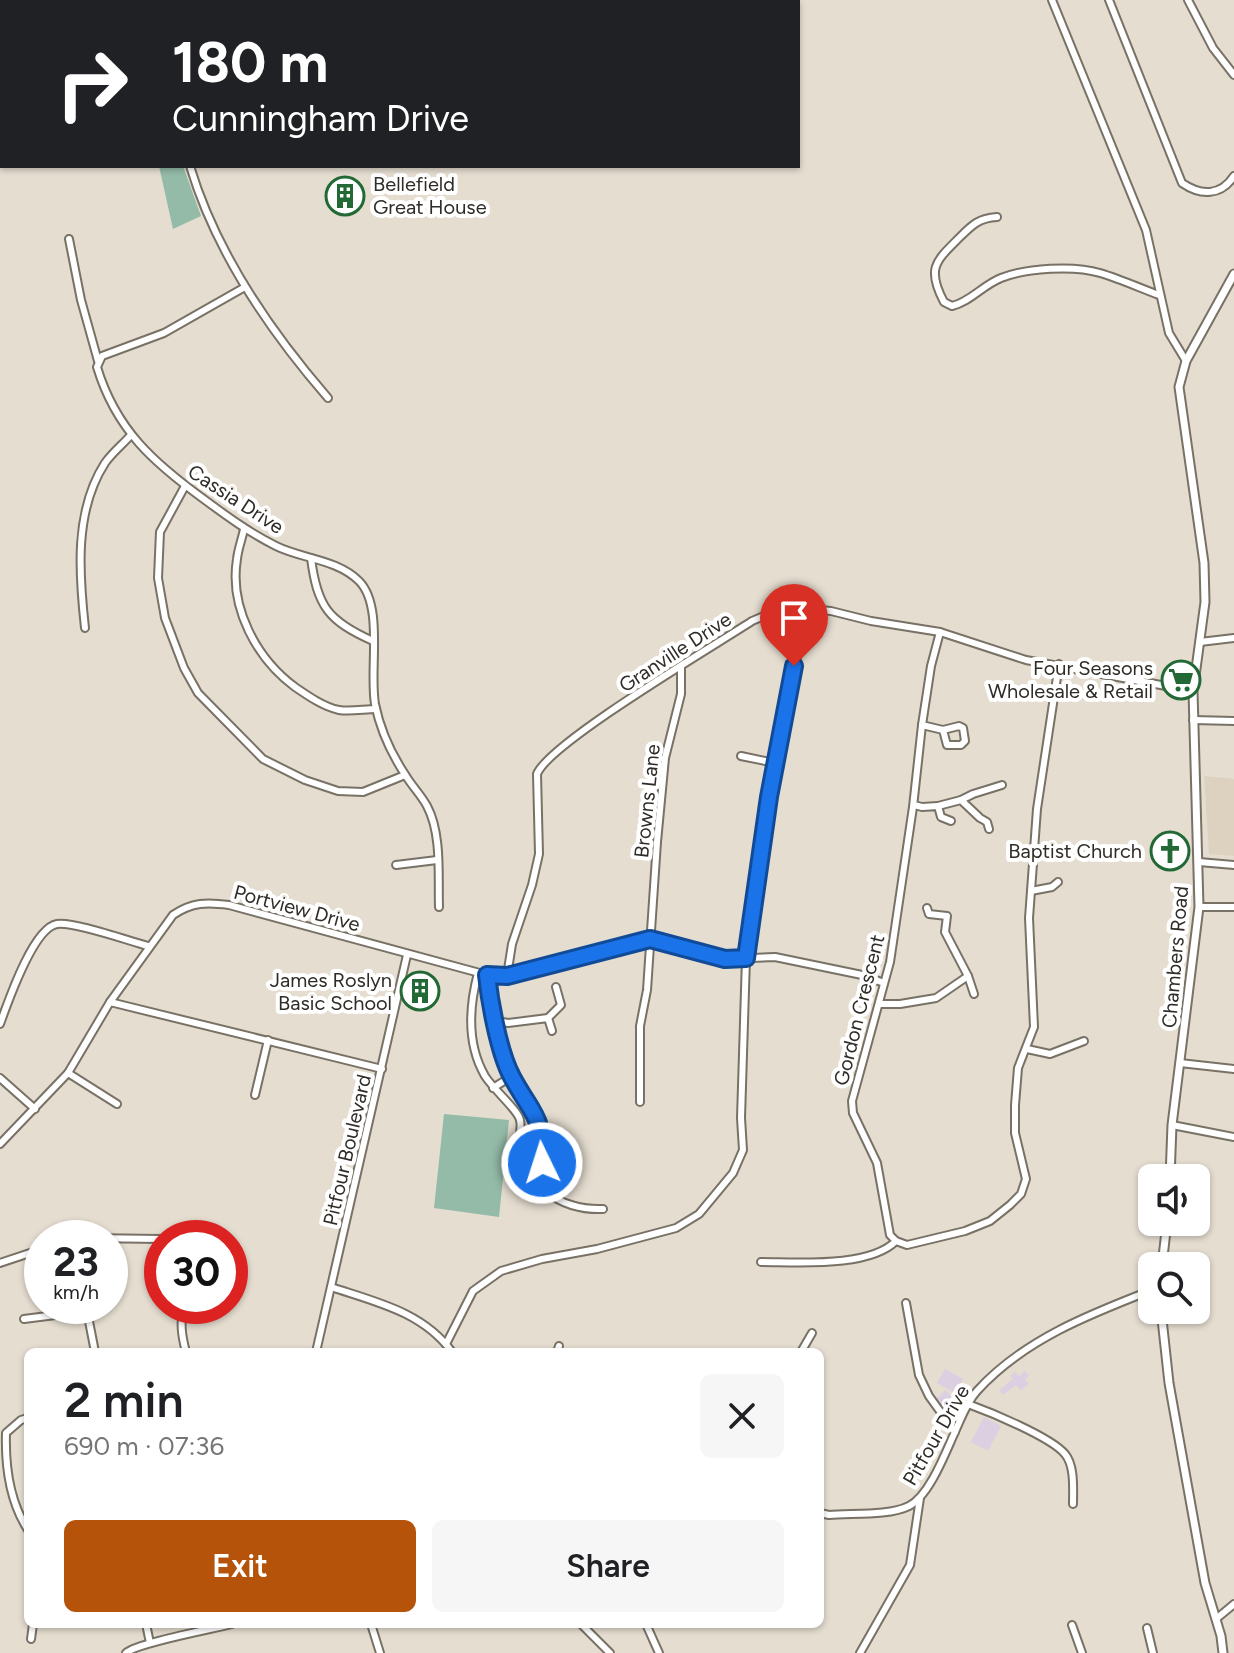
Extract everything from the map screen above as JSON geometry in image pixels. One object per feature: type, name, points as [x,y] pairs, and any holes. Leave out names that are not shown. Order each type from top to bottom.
[{"type":"street","points":[[1052,0],[1146,230],[1169,333],[1186,361]]},
{"type":"street","points":[[1109,0],[1182,183],[1192,190],[1213,192],[1224,187],[1234,176]]},
{"type":"street","points":[[1188,0],[1213,48],[1234,75]]},
{"type":"street","points":[[191,168],[202,206],[245,287],[293,358],[328,398]]},
{"type":"street","points":[[997,217],[978,221],[941,254],[935,276],[944,302],[957,305],[999,278],[1063,268],[1098,272],[1159,295]]},
{"type":"street","name":"Cassia Drive","points":[[69,239],[102,383],[131,435],[148,455],[185,486],[244,529],[279,547],[341,568],[366,589],[371,612],[376,709],[391,753],[427,806],[434,826],[439,907]]},
{"type":"street","name":"Chambers Road","points":[[1171,1164],[1172,1125],[1199,907],[1193,691],[1205,602],[1204,563],[1179,387],[1186,361],[1234,274]]},
{"type":"street","points":[[98,361],[102,356],[164,333],[245,287]]},
{"type":"street","points":[[85,628],[80,562],[82,525],[97,478],[107,460],[131,435]]},
{"type":"street","points":[[185,486],[160,532],[158,578],[165,618],[184,668],[198,693],[263,759],[305,780],[338,791],[363,792],[405,775]]},
{"type":"street","points":[[244,529],[236,560],[237,589],[245,624],[260,652],[282,677],[309,697],[339,710],[376,709]]},
{"type":"street","points":[[311,558],[315,586],[322,605],[334,620],[373,641]]},
{"type":"street","points":[[446,1344],[473,1291],[494,1275],[542,1259],[597,1249],[676,1228],[699,1214],[733,1173],[743,1150],[741,1118],[746,958],[775,763],[807,608]]},
{"type":"street","name":"Granville Drive","points":[[507,976],[512,944],[539,854],[537,774],[541,765],[606,715],[752,621],[776,611],[807,608],[940,632],[1026,660],[1193,691]]},
{"type":"street","name":"Gordon Crescent","points":[[896,1241],[890,1235],[877,1163],[853,1113],[852,1101],[879,1004],[897,923],[922,725],[940,632]]},
{"type":"street","points":[[1200,642],[1234,638]]},
{"type":"street","points":[[761,1262],[845,1261],[884,1249],[896,1241],[907,1245],[965,1231],[990,1221],[1021,1194],[1026,1179],[1015,1133],[1015,1105],[1018,1068],[1034,1027],[1029,918],[1037,809],[1059,664]]},
{"type":"street","name":"Browns Lane","points":[[640,1102],[640,1026],[647,990],[665,758],[681,694],[681,668]]},
{"type":"street","points":[[1193,720],[1234,721]]},
{"type":"street","points":[[922,725],[943,730]]},
{"type":"street","points":[[741,756],[775,763]]},
{"type":"street","points":[[914,805],[938,806],[1002,785]]},
{"type":"street","points":[[961,800],[987,822],[989,829]]},
{"type":"street","points":[[938,806],[941,817],[951,821]]},
{"type":"street","points":[[396,865],[437,860]]},
{"type":"street","points":[[1199,862],[1234,865]]},
{"type":"street","points":[[1031,891],[1052,887],[1058,882]]},
{"type":"street","name":"Portview Drive","points":[[0,1144],[68,1073],[148,946],[173,915],[185,907],[212,903],[487,975],[507,976],[650,939]]},
{"type":"street","points":[[1199,907],[1234,907]]},
{"type":"street","points":[[927,908],[929,914],[947,916],[945,932],[974,994]]},
{"type":"street","points":[[0,1024],[38,940],[50,926],[65,924],[148,946]]},
{"type":"street","points":[[650,939],[725,959],[775,957],[862,975],[884,983]]},
{"type":"street","name":"Pitfour Boulevard","points":[[317,1348],[407,955]]},
{"type":"street","points":[[478,973],[471,999],[473,1045],[493,1088],[518,1115],[518,1145]]},
{"type":"street","points":[[487,975],[490,1003],[512,1076],[535,1111],[541,1127],[545,1190],[572,1205],[588,1210],[603,1209]]},
{"type":"street","points":[[879,1004],[936,998],[968,976]]},
{"type":"street","points":[[497,1021],[508,1023],[548,1018],[561,1005],[556,987]]},
{"type":"street","points":[[110,1002],[382,1069]]},
{"type":"street","points":[[548,1018],[552,1031]]},
{"type":"street","points":[[255,1095],[268,1040]]},
{"type":"street","points":[[1027,1049],[1050,1054],[1084,1041]]},
{"type":"street","points":[[1180,1063],[1234,1069]]},
{"type":"street","points":[[68,1073],[117,1104]]},
{"type":"street","points":[[493,1088],[512,1076]]},
{"type":"street","points":[[0,1078],[35,1109]]},
{"type":"street","points":[[1172,1125],[1234,1137]]},
{"type":"street","points":[[0,1263],[24,1255]]},
{"type":"street","points":[[331,1287],[400,1310],[427,1326],[449,1348]]},
{"type":"street","name":"Pitfour Drive","points":[[824,1514],[898,1510],[911,1505],[920,1498],[968,1404],[1005,1364],[1045,1337],[1138,1296]]},
{"type":"street","points":[[906,1303],[919,1375],[929,1396],[955,1432]]},
{"type":"street","points":[[89,1324],[94,1348]]},
{"type":"street","points":[[182,1324],[185,1348]]},
{"type":"street","points":[[1163,1324],[1169,1383],[1205,1583],[1223,1653]]},
{"type":"street","points":[[803,1348],[812,1333]]},
{"type":"street","points":[[968,1404],[1035,1434],[1066,1454],[1073,1477],[1073,1504]]},
{"type":"street","points":[[24,1419],[6,1433],[5,1457],[17,1515],[24,1525]]},
{"type":"street","points":[[860,1653],[910,1565],[920,1498]]},
{"type":"street","points":[[1216,1619],[1234,1604]]},
{"type":"street","points":[[1072,1625],[1082,1653]]},
{"type":"street","points":[[31,1639],[32,1628]]},
{"type":"street","points":[[147,1628],[150,1643]]},
{"type":"street","points":[[126,1653],[150,1643],[215,1628]]},
{"type":"street","points":[[372,1628],[380,1653]]},
{"type":"street","points":[[585,1628],[610,1653]]},
{"type":"street","points":[[648,1628],[659,1653]]},
{"type":"street","points":[[1147,1628],[1153,1653]]},
{"type":"shaded area","points":[[1204,776],[1234,779],[1234,856],[1209,854]]},
{"type":"shaded area","points":[[945,1369],[963,1379],[955,1393],[937,1383]]},
{"type":"shaded area","points":[[1025,1371],[1029,1384],[1021,1390],[1016,1385],[1003,1395],[999,1390],[1013,1379],[1010,1376],[1015,1372],[1019,1376]]},
{"type":"shaded area","points":[[946,1390],[960,1406],[948,1417],[934,1401]]},
{"type":"shaded area","points":[[984,1417],[1001,1426],[988,1451],[971,1442]]},
{"type":"green space","points":[[159,168],[184,168],[201,216],[173,229]]},
{"type":"green space","points":[[444,1114],[509,1120],[499,1217],[434,1208]]},
{"type":"place","name":"Bellefield Great House","points":[[345,196]]},
{"type":"place","name":"Four Seasons Wholesale & Retail","points":[[1181,680]]},
{"type":"place","name":"Baptist Church","points":[[1170,851]]},
{"type":"place","name":"James Roslyn Basic School","points":[[420,991]]},
{"type":"route","points":[[542,1163],[541,1127],[535,1111],[512,1076],[490,1003],[487,975],[507,976],[650,939],[725,959],[746,958],[769,797],[794,666]]}]
